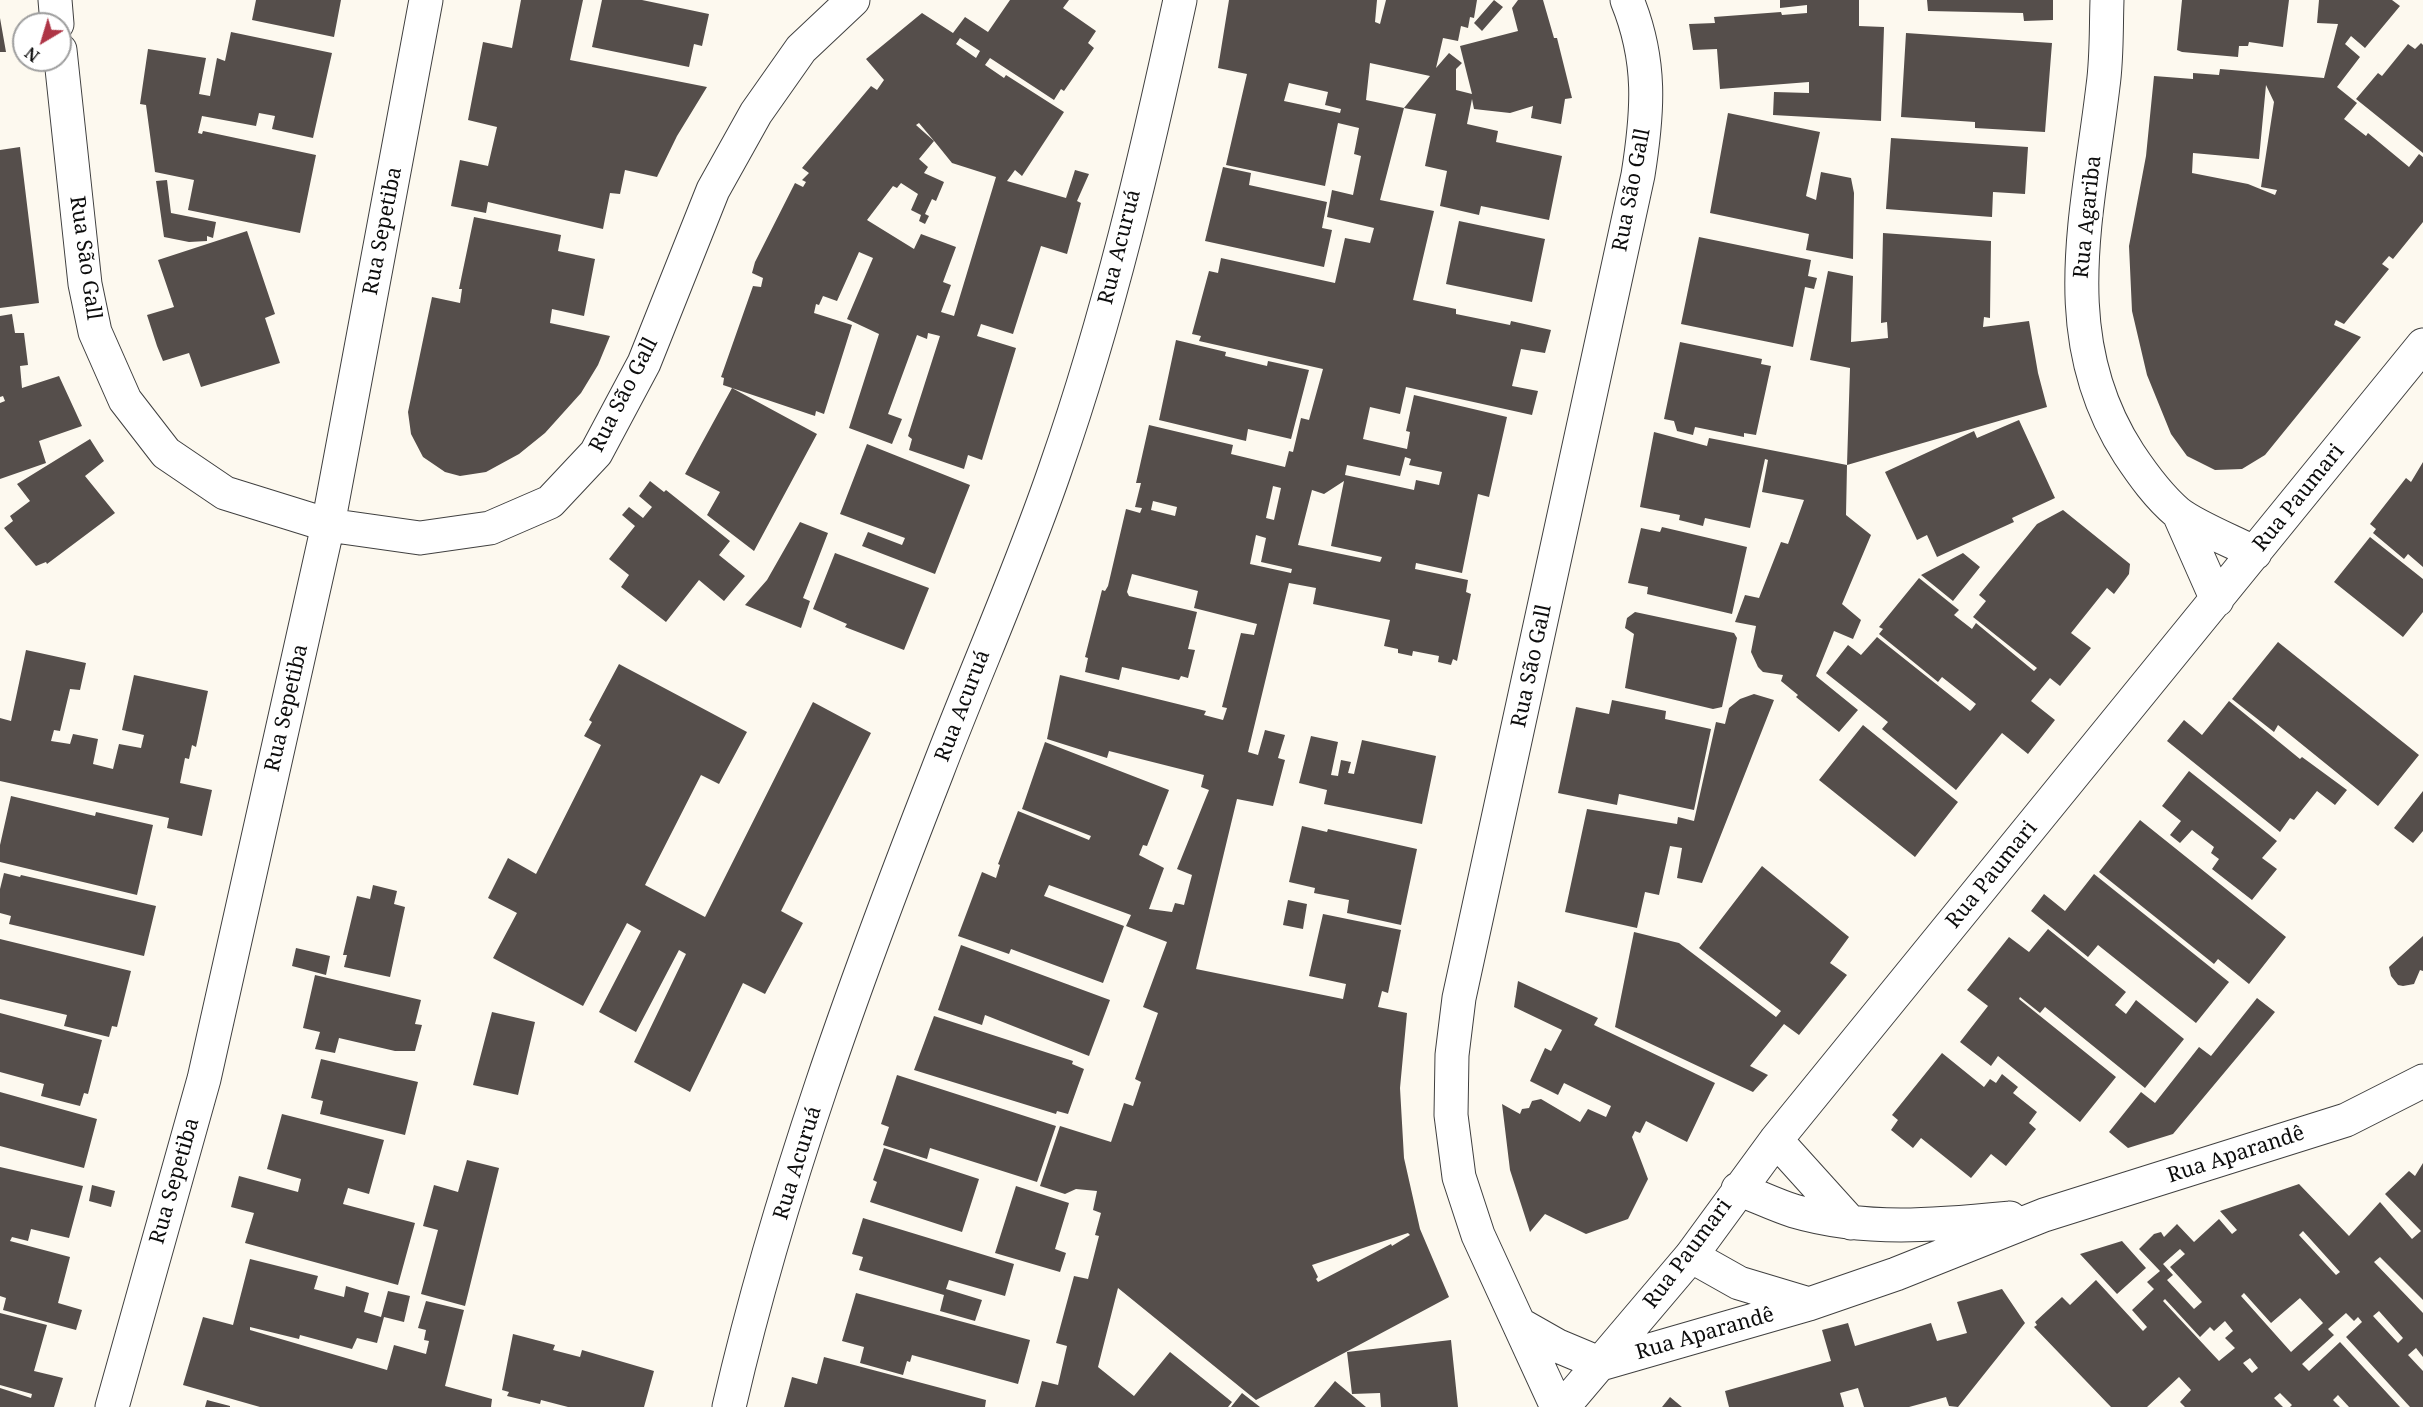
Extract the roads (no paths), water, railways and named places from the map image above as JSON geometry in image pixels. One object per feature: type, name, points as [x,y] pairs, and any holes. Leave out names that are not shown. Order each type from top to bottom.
[{"type":"street","name":"Rua Sepetiba","points":[[112,1407],[204,1079],[328,525],[426,0]]},
{"type":"street","name":"Rua São Gall","points":[[62,72],[85,284],[95,332],[125,400],[166,453],[225,493],[328,525],[420,538],[490,528],[550,502],[596,453],[644,363],[712,190],[756,113],[801,49],[853,0]]},
{"type":"street","name":"Rua Acuruá","points":[[729,1407],[746,1333],[833,1048],[935,775],[1056,468],[1112,285],[1180,0]]},
{"type":"street","name":"Rua São Gall","points":[[1557,1407],[1478,1235],[1459,1178],[1451,1115],[1452,1055],[1459,998],[1639,165],[1645,126],[1647,83],[1633,15],[1627,0]]},
{"type":"street","name":"Rua Agariba","points":[[2107,0],[2104,83],[2083,228],[2081,286],[2088,359],[2110,424],[2148,482],[2180,514],[2255,553]]},
{"type":"street","name":"Rua Paumari","points":[[1563,1407],[1690,1256],[1776,1140],[2423,345]]},
{"type":"street","name":"Rua Agariba","points":[[2180,514],[2217,600]]},
{"type":"street","name":"Rua Aparandê","points":[[1601,1364],[1809,1304],[1896,1274],[2044,1215],[2346,1120],[2423,1082]]},
{"type":"street","points":[[1776,1140],[1851,1223]]},
{"type":"street","name":"Rua Aparandê","points":[[1738,1189],[1794,1211],[1851,1223],[1923,1226],[2044,1215]]},
{"type":"street","name":"Rua Aparandê","points":[[1690,1256],[1739,1283],[1809,1304]]},
{"type":"street","points":[[1521,1325],[1557,1346],[1601,1364]]}]
